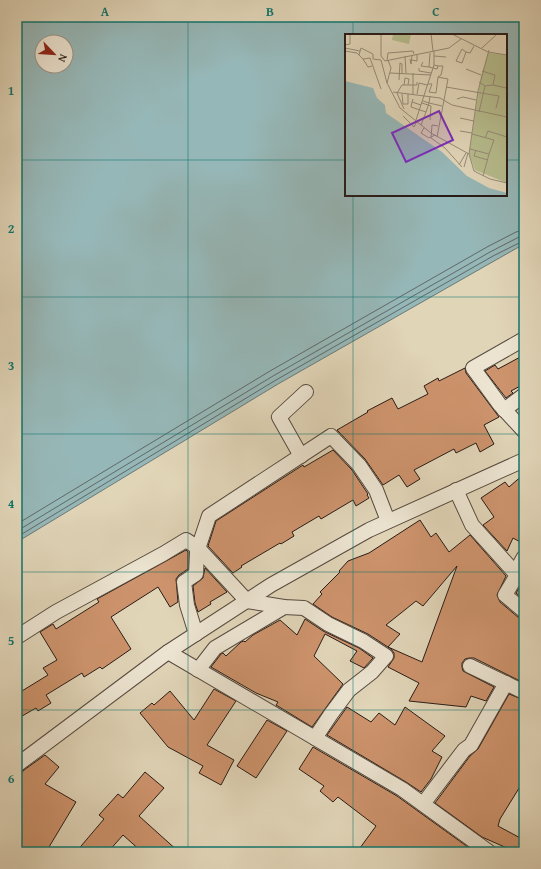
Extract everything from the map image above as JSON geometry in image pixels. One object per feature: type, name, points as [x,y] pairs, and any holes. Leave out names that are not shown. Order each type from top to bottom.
[{"type":"street","points":[[524,339],[472,368],[504,410],[524,431]]},
{"type":"street","points":[[301,456],[279,417],[306,392]]},
{"type":"street","points":[[504,410],[524,395]]},
{"type":"street","points":[[196,634],[187,604],[184,582],[196,574],[196,552],[209,516],[331,436],[359,465],[376,490],[388,521]]},
{"type":"street","points":[[17,765],[168,652],[278,581],[369,530],[524,460]]},
{"type":"street","points":[[456,490],[472,525],[515,573]]},
{"type":"street","points":[[17,637],[56,612],[186,540],[198,548],[247,601],[284,607],[304,608],[328,624],[363,641],[386,656],[372,672],[349,690],[315,738]]},
{"type":"street","points":[[524,557],[515,573],[517,575],[505,595],[524,611]]},
{"type":"street","points":[[198,670],[214,648],[284,607]]},
{"type":"street","points":[[168,652],[402,789],[489,852]]},
{"type":"street","points":[[470,666],[524,692]]},
{"type":"street","points":[[423,804],[464,750],[471,744],[506,683]]},
{"type":"water","points":[[17,17],[524,17],[524,244],[278,384],[17,542]]},
{"type":"building","points":[[524,355],[524,384],[511,391],[513,393],[506,398],[485,371],[495,365],[498,369]]},
{"type":"building","points":[[465,368],[466,373],[499,417],[484,425],[494,444],[480,452],[476,443],[456,453],[454,449],[414,470],[420,479],[407,487],[399,475],[383,485],[365,459],[337,430],[368,412],[367,411],[392,398],[398,409],[428,394],[424,386],[438,378],[439,381]]},
{"type":"building","points":[[333,450],[352,470],[368,494],[367,495],[369,498],[356,506],[353,500],[321,519],[319,516],[292,532],[294,536],[241,566],[242,567],[233,573],[208,546],[216,521],[303,465],[304,467]]},
{"type":"building","points":[[524,474],[524,544],[513,538],[507,551],[483,525],[494,517],[481,498],[505,482],[509,487]]},
{"type":"building","points":[[420,520],[431,537],[436,533],[449,552],[470,535],[506,576],[497,595],[500,602],[519,618],[524,619],[524,683],[474,658],[469,658],[465,659],[462,663],[463,671],[494,687],[486,701],[471,696],[466,707],[409,701],[419,683],[388,667],[394,658],[394,653],[391,649],[368,634],[332,617],[313,604],[322,594],[320,592],[340,572],[339,571],[348,561],[369,553]],"holes":[[[457,566],[422,662],[388,647],[400,634],[386,625],[416,601],[423,606]]]},
{"type":"building","points":[[186,550],[188,552],[188,569],[176,579],[178,602],[170,607],[158,587],[111,617],[131,649],[102,669],[100,667],[84,677],[82,673],[46,695],[51,703],[38,711],[36,708],[17,719],[17,694],[48,675],[43,668],[57,660],[40,632],[53,624],[56,629],[99,602],[97,599]]},
{"type":"building","points":[[205,568],[227,592],[210,602],[211,604],[198,612],[195,603],[193,586],[203,578]]},
{"type":"building","points":[[523,582],[524,583],[524,600],[516,593]]},
{"type":"building","points":[[305,619],[323,631],[359,648],[373,658],[364,668],[350,661],[357,651],[325,634],[314,656],[343,684],[312,727],[276,705],[278,702],[256,693],[211,667],[221,654],[223,653],[226,656],[241,642],[245,642],[253,635],[280,620],[297,635]]},
{"type":"building","points":[[214,689],[236,701],[207,745],[234,760],[221,785],[199,773],[203,766],[168,747],[140,713],[152,703],[154,705],[170,691],[194,720]]},
{"type":"building","points":[[509,694],[524,700],[524,780],[500,819],[498,826],[524,840],[524,852],[516,852],[482,837],[435,803],[470,756],[478,749]]},
{"type":"building","points":[[347,707],[371,722],[379,713],[395,725],[405,707],[445,736],[432,751],[442,757],[431,779],[421,792],[327,735]]},
{"type":"building","points":[[267,720],[287,731],[256,778],[237,766]]},
{"type":"building","points":[[313,747],[397,796],[472,850],[470,852],[357,852],[376,826],[338,797],[333,802],[320,791],[324,786],[299,769]]},
{"type":"building","points":[[45,755],[59,767],[45,784],[76,802],[46,852],[17,852],[17,778],[24,770]]},
{"type":"building","points":[[145,772],[164,788],[139,816],[179,852],[142,852],[123,835],[108,852],[76,852],[104,819],[99,815],[118,794],[123,798]]}]
